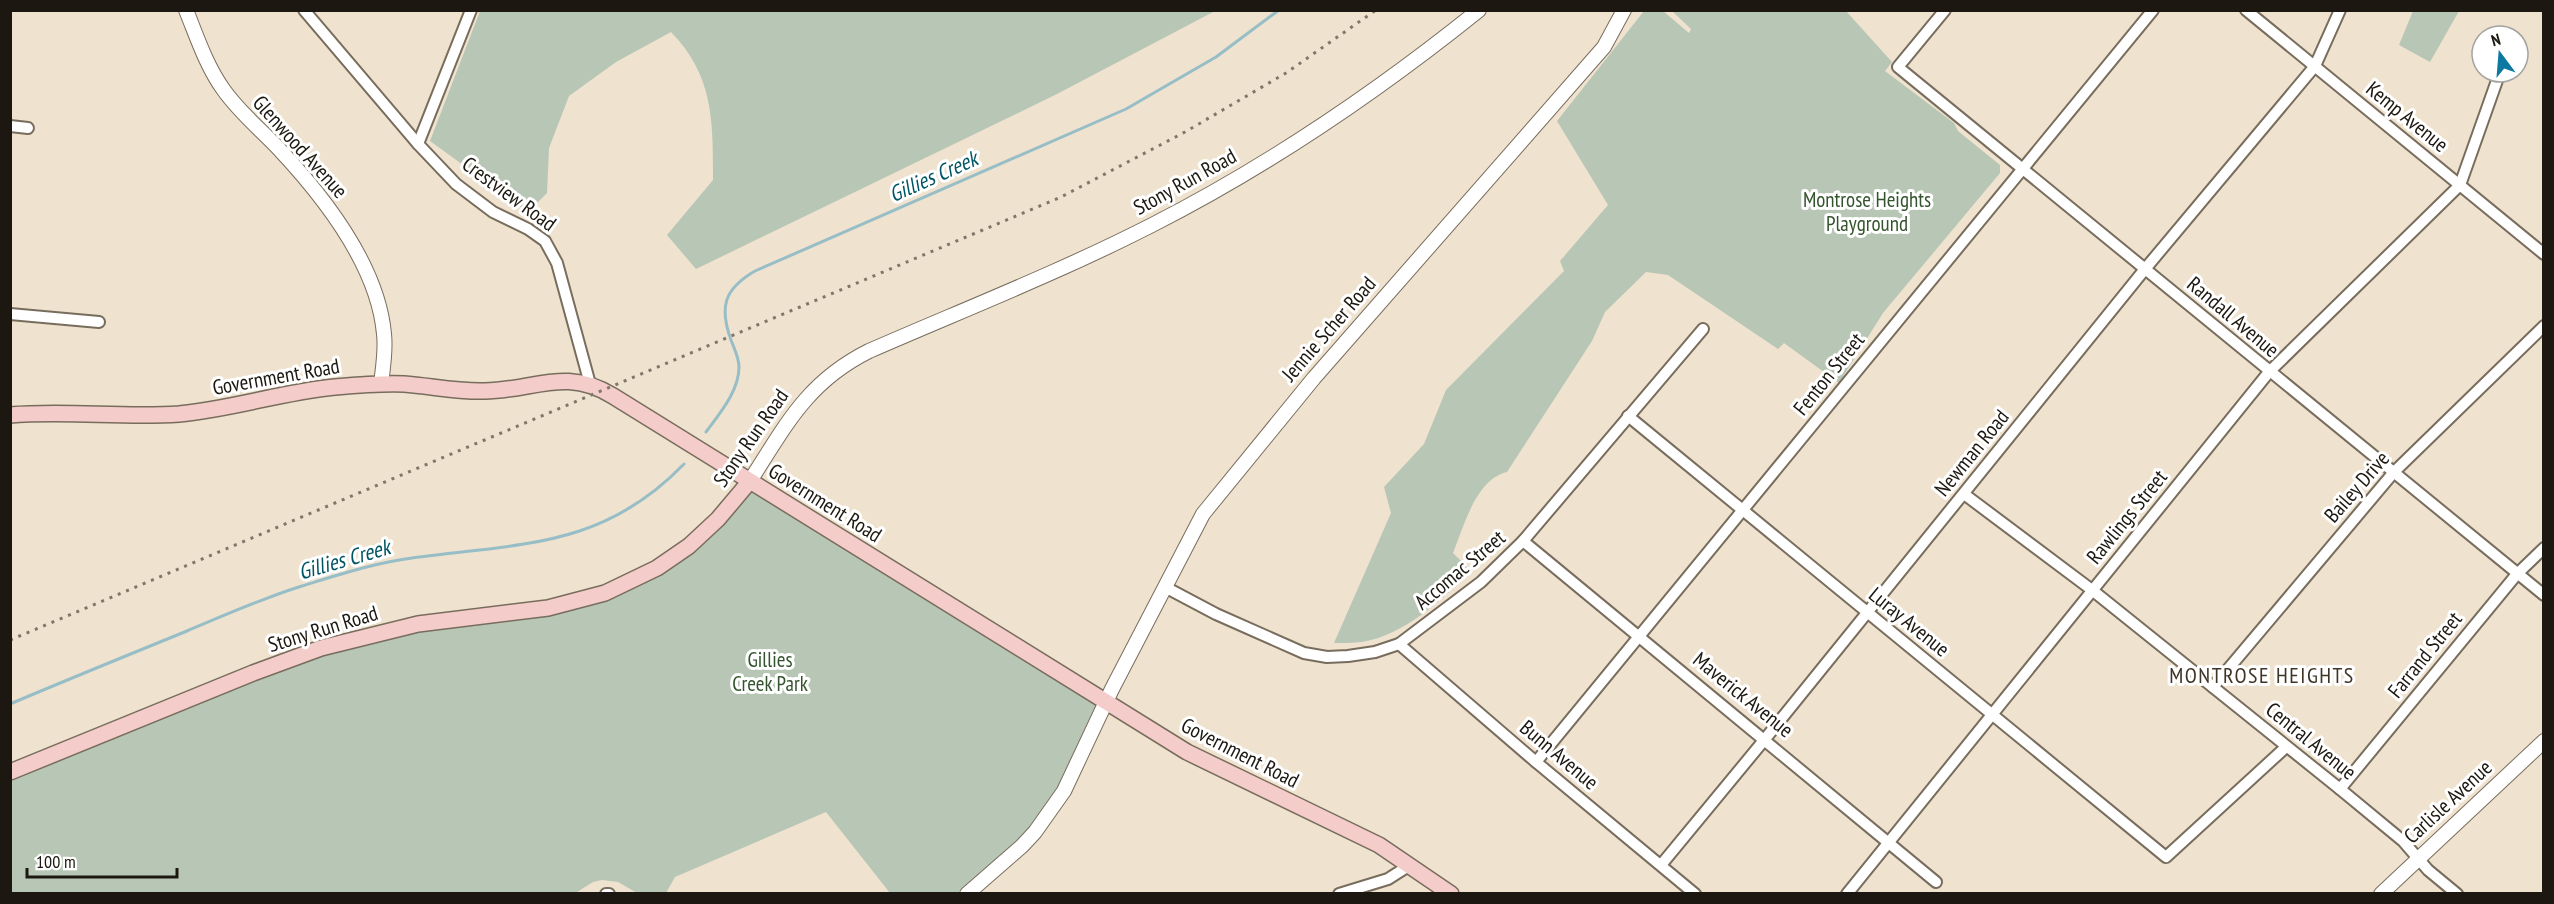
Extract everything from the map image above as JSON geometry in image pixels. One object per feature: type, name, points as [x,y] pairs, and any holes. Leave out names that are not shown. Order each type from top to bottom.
[{"type":"main road","name":"Government Road","points":[[10,415],[177,414],[224,409],[316,389],[381,384],[477,391],[510,389],[564,380],[590,384],[1187,752],[1366,838],[1451,894]]},
{"type":"main road","name":"Stony Run Road","points":[[10,772],[253,673],[332,644],[418,624],[548,608],[605,593],[657,568],[688,546],[718,519],[750,481]]},
{"type":"street","name":"Glenwood Avenue","points":[[186,10],[207,62],[222,88],[237,108],[308,182],[351,244],[376,296],[384,327],[381,384]]},
{"type":"street","points":[[418,144],[471,10]]},
{"type":"street","name":"Stony Run Road","points":[[750,481],[803,400],[836,369],[869,351],[1088,256],[1216,190],[1363,98],[1479,10]]},
{"type":"street","name":"Jennie Scher Road","points":[[967,894],[1005,862],[1035,832],[1064,790],[1203,514],[1314,378],[1604,47],[1624,10]]},
{"type":"street","name":"Randall Avenue","points":[[1945,10],[1898,67],[2544,595]]},
{"type":"street","name":"Fenton Street","points":[[1536,762],[2153,10]]},
{"type":"street","name":"Kemp Avenue","points":[[2246,10],[2544,254]]},
{"type":"street","name":"Newman Road","points":[[1661,865],[2314,66],[2340,10]]},
{"type":"street","name":"Crestview Road","points":[[306,11],[418,144],[469,195],[493,212],[538,235],[550,248],[557,263],[590,384]]},
{"type":"street","points":[[2460,185],[2496,84]]},
{"type":"street","points":[[10,126],[28,128]]},
{"type":"street","name":"Rawlings Street","points":[[1847,894],[2269,372],[2460,185]]},
{"type":"street","points":[[10,314],[99,322]]},
{"type":"street","name":"Bailey Drive","points":[[2213,687],[2394,472],[2544,326]]},
{"type":"street","name":"Accomac Street","points":[[1165,587],[1216,614],[1304,653],[1327,657],[1348,656],[1375,652],[1399,644],[1481,582],[1523,541],[1703,329]]},
{"type":"street","name":"Luray Avenue","points":[[1628,416],[2166,857],[2286,747]]},
{"type":"street","name":"Central Avenue","points":[[1964,494],[2092,590],[2340,789],[2403,841],[2428,870],[2457,894]]},
{"type":"street","name":"Maverick Avenue","points":[[1523,541],[1936,882]]},
{"type":"street","name":"Farrand Street","points":[[2340,789],[2517,574],[2544,548]]},
{"type":"street","name":"Bunn Avenue","points":[[1399,644],[1695,894]]},
{"type":"street","name":"Carlisle Avenue","points":[[2381,894],[2544,741]]},
{"type":"street","points":[[1339,894],[1389,879],[1410,865]]},
{"type":"green space","points":[[480,10],[1215,11],[1057,94],[696,269],[667,235],[713,180],[711,119],[703,83],[696,66],[671,32],[616,62],[569,96],[549,148],[547,193],[528,212],[430,141]]},
{"type":"green space","name":"Montrose Heights Playground","points":[[1644,11],[1663,11],[1689,33],[1691,29],[1672,11],[1846,11],[1892,62],[1885,71],[1954,123],[1958,131],[2000,165],[2000,173],[1883,313],[1839,383],[1784,343],[1778,349],[1668,275],[1646,272],[1605,312],[1592,341],[1507,472],[1496,476],[1487,484],[1472,505],[1453,553],[1472,572],[1421,615],[1393,632],[1362,642],[1334,643],[1391,513],[1384,487],[1424,444],[1446,390],[1564,271],[1560,261],[1608,205],[1557,121]]},
{"type":"green space","points":[[2413,11],[2459,11],[2430,62],[2399,45]]},
{"type":"green space","name":"Gillies Creek Park","points":[[750,481],[1106,703],[1049,813],[967,893],[890,893],[826,812],[675,877],[666,893],[637,893],[618,882],[602,880],[593,882],[574,894],[11,894],[11,772],[321,648],[548,608],[657,568]]},
{"type":"waterway","name":"Gillies Creek","points":[[706,432],[728,401],[736,385],[739,367],[727,328],[725,308],[731,292],[745,278],[755,271],[1126,109],[1216,57],[1279,10]]},
{"type":"waterway","name":"Gillies Creek","points":[[10,704],[258,601],[329,578],[398,560],[524,544],[590,527],[622,512],[653,492],[684,464]]},
{"type":"railway","points":[[10,640],[1061,197],[1185,132],[1286,73],[1376,10]]},
{"type":"district","name":"MONTROSE HEIGHTS","points":[[2262,675]]}]
